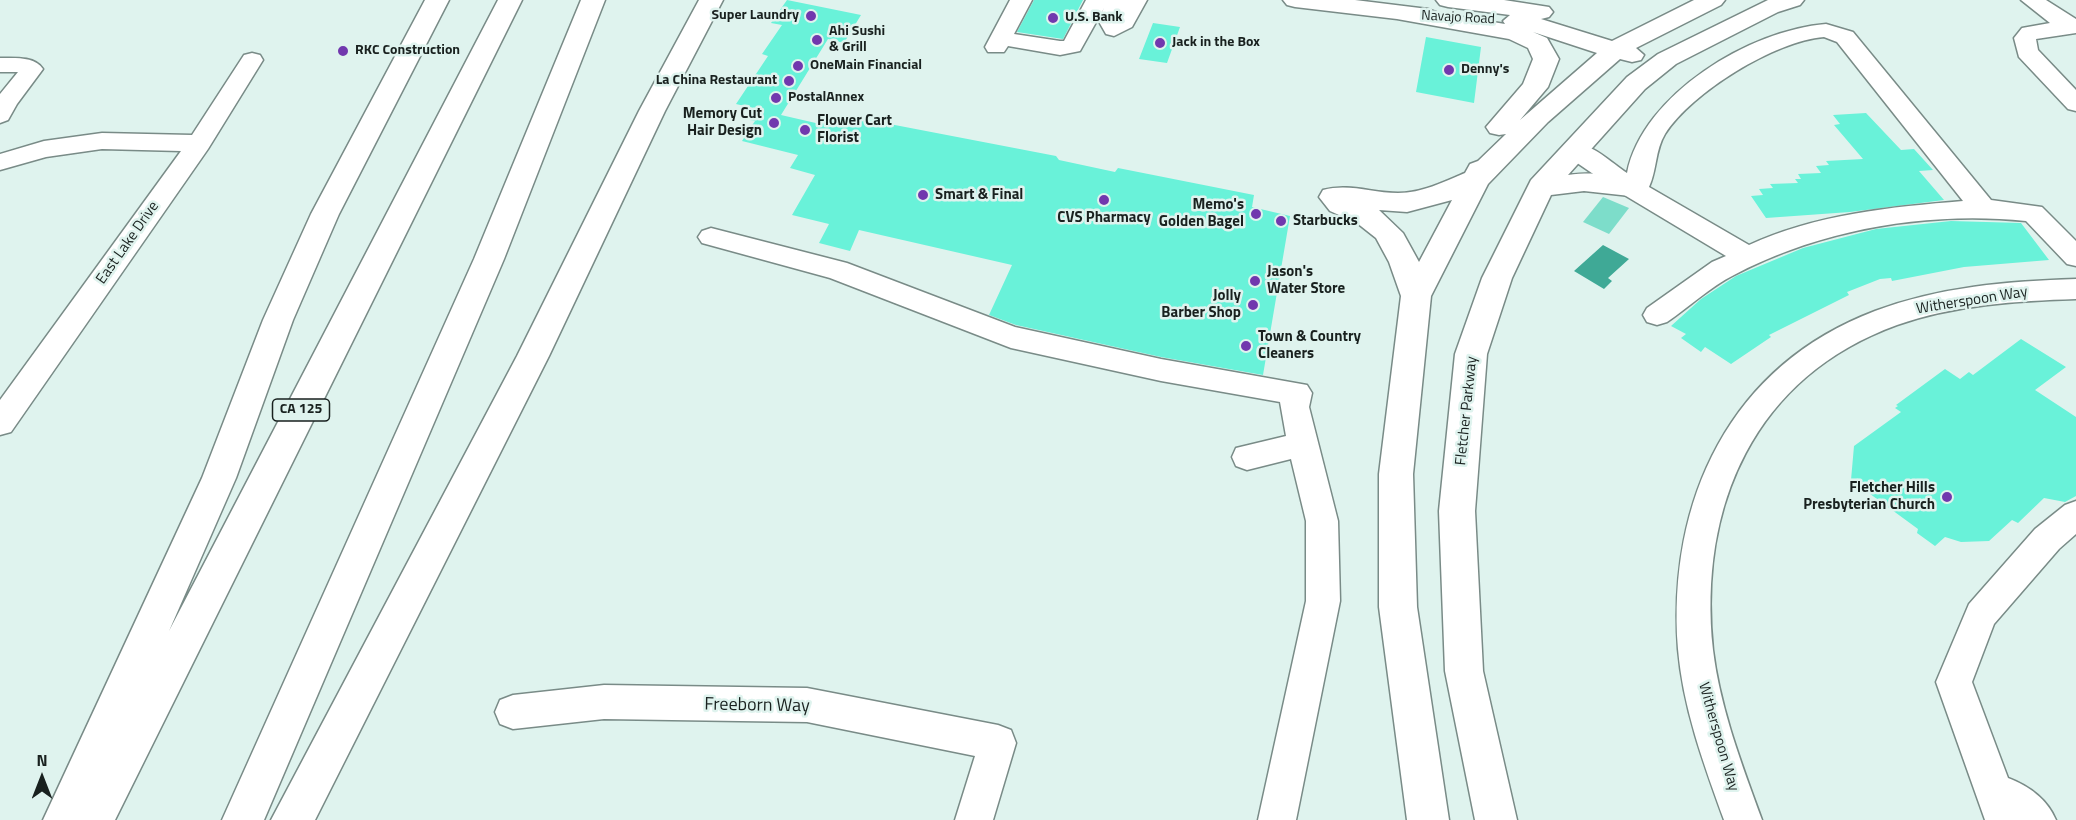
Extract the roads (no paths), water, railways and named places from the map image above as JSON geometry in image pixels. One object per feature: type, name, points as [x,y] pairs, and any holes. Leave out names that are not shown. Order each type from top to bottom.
[{"type":"main road","points":[[64,820],[219,478],[278,320],[326,214],[437,0]]},
{"type":"main road","name":"CA 125","points":[[93,820],[510,0]]},
{"type":"main road","points":[[243,820],[489,259],[593,0]]},
{"type":"main road","points":[[292,820],[533,357],[652,111],[711,0]]},
{"type":"main road","name":"Navajo Road","points":[[1295,0],[1406,15],[1520,22],[1568,33],[1593,45],[1618,48],[1655,66]]},
{"type":"main road","name":"Navajo Road","points":[[1448,0],[1533,10],[1584,22],[1607,32],[1618,48]]},
{"type":"main road","points":[[1416,296],[1396,245],[1388,232],[1367,216],[1341,205],[1333,197],[1356,196],[1400,203],[1414,201],[1477,179],[1539,116],[1618,48],[1713,0]]},
{"type":"main road","name":"Fletcher Parkway","points":[[1496,820],[1464,671],[1457,511],[1471,354],[1497,278],[1541,187],[1636,83],[1655,66],[1770,7],[1792,0]]},
{"type":"main road","points":[[1406,15],[1529,37],[1544,51],[1545,65],[1535,87],[1493,134],[1477,179],[1416,296],[1396,474],[1398,607],[1428,820]]},
{"type":"main road","points":[[1541,187],[1584,182],[1630,187]]},
{"type":"street","points":[[1021,0],[998,42],[1060,48],[1072,46],[1097,0]]},
{"type":"street","points":[[1119,0],[1109,20],[1114,29],[1124,22],[1136,0]]},
{"type":"street","points":[[2032,0],[2073,26]]},
{"type":"street","points":[[2073,26],[2030,33],[2025,38],[2027,52],[2076,104]]},
{"type":"street","points":[[1630,187],[1638,184],[1647,145],[1659,124],[1686,98],[1758,49],[1792,33],[1828,28],[1845,37],[1983,208]]},
{"type":"street","name":"East Lake Drive","points":[[0,423],[199,143],[252,60]]},
{"type":"street","points":[[0,65],[20,65],[32,69],[6,102],[0,115]]},
{"type":"street","points":[[0,162],[44,149],[102,141],[199,143]]},
{"type":"street","points":[[1576,150],[1630,187],[1748,257]]},
{"type":"street","points":[[1657,315],[1722,269],[1748,257],[1820,230],[1883,217],[1983,208],[2033,213],[2076,257]]},
{"type":"street","points":[[711,237],[837,270],[1011,337],[1161,370],[1297,393],[1294,407],[1322,521],[1323,601],[1278,819]]},
{"type":"street","name":"Witherspoon Way","points":[[1743,820],[1713,733],[1696,650],[1694,612],[1694,574],[1706,508],[1728,451],[1742,426],[1760,403],[1803,363],[1828,346],[1883,320],[1914,310],[1976,297],[2076,289]]},
{"type":"street","points":[[1247,457],[1304,444]]},
{"type":"street","points":[[2037,820],[2013,799],[1998,806],[1954,682],[1981,615],[2047,539],[2076,515]]},
{"type":"street","name":"Freeborn Way","points":[[513,712],[604,702],[807,705],[998,743],[974,820]]},
{"type":"place","name":"Super Laundry","points":[[811,16]]},
{"type":"place","name":"U.S. Bank","points":[[1053,18]]},
{"type":"place","name":"Ahi Sushi & Grill","points":[[817,40]]},
{"type":"place","name":"Jack in the Box","points":[[1160,43]]},
{"type":"place","name":"RKC Construction","points":[[343,51]]},
{"type":"place","name":"OneMain Financial","points":[[798,66]]},
{"type":"place","name":"Denny's","points":[[1449,70]]},
{"type":"place","name":"La China Restaurant","points":[[789,81]]},
{"type":"place","name":"PostalAnnex","points":[[776,98]]},
{"type":"place","name":"Memory Cut Hair Design","points":[[774,123]]},
{"type":"place","name":"Flower Cart Florist","points":[[805,130]]},
{"type":"place","name":"Smart & Final","points":[[923,195]]},
{"type":"place","name":"CVS Pharmacy","points":[[1104,200]]},
{"type":"place","name":"Memo's Golden Bagel","points":[[1256,214]]},
{"type":"place","name":"Starbucks","points":[[1281,221]]},
{"type":"place","name":"Jason's Water Store","points":[[1255,281]]},
{"type":"place","name":"Jolly Barber Shop","points":[[1253,305]]},
{"type":"place","name":"Town & Country Cleaners","points":[[1246,346]]},
{"type":"place","name":"Fletcher Hills Presbyterian Church","points":[[1947,497]]}]
